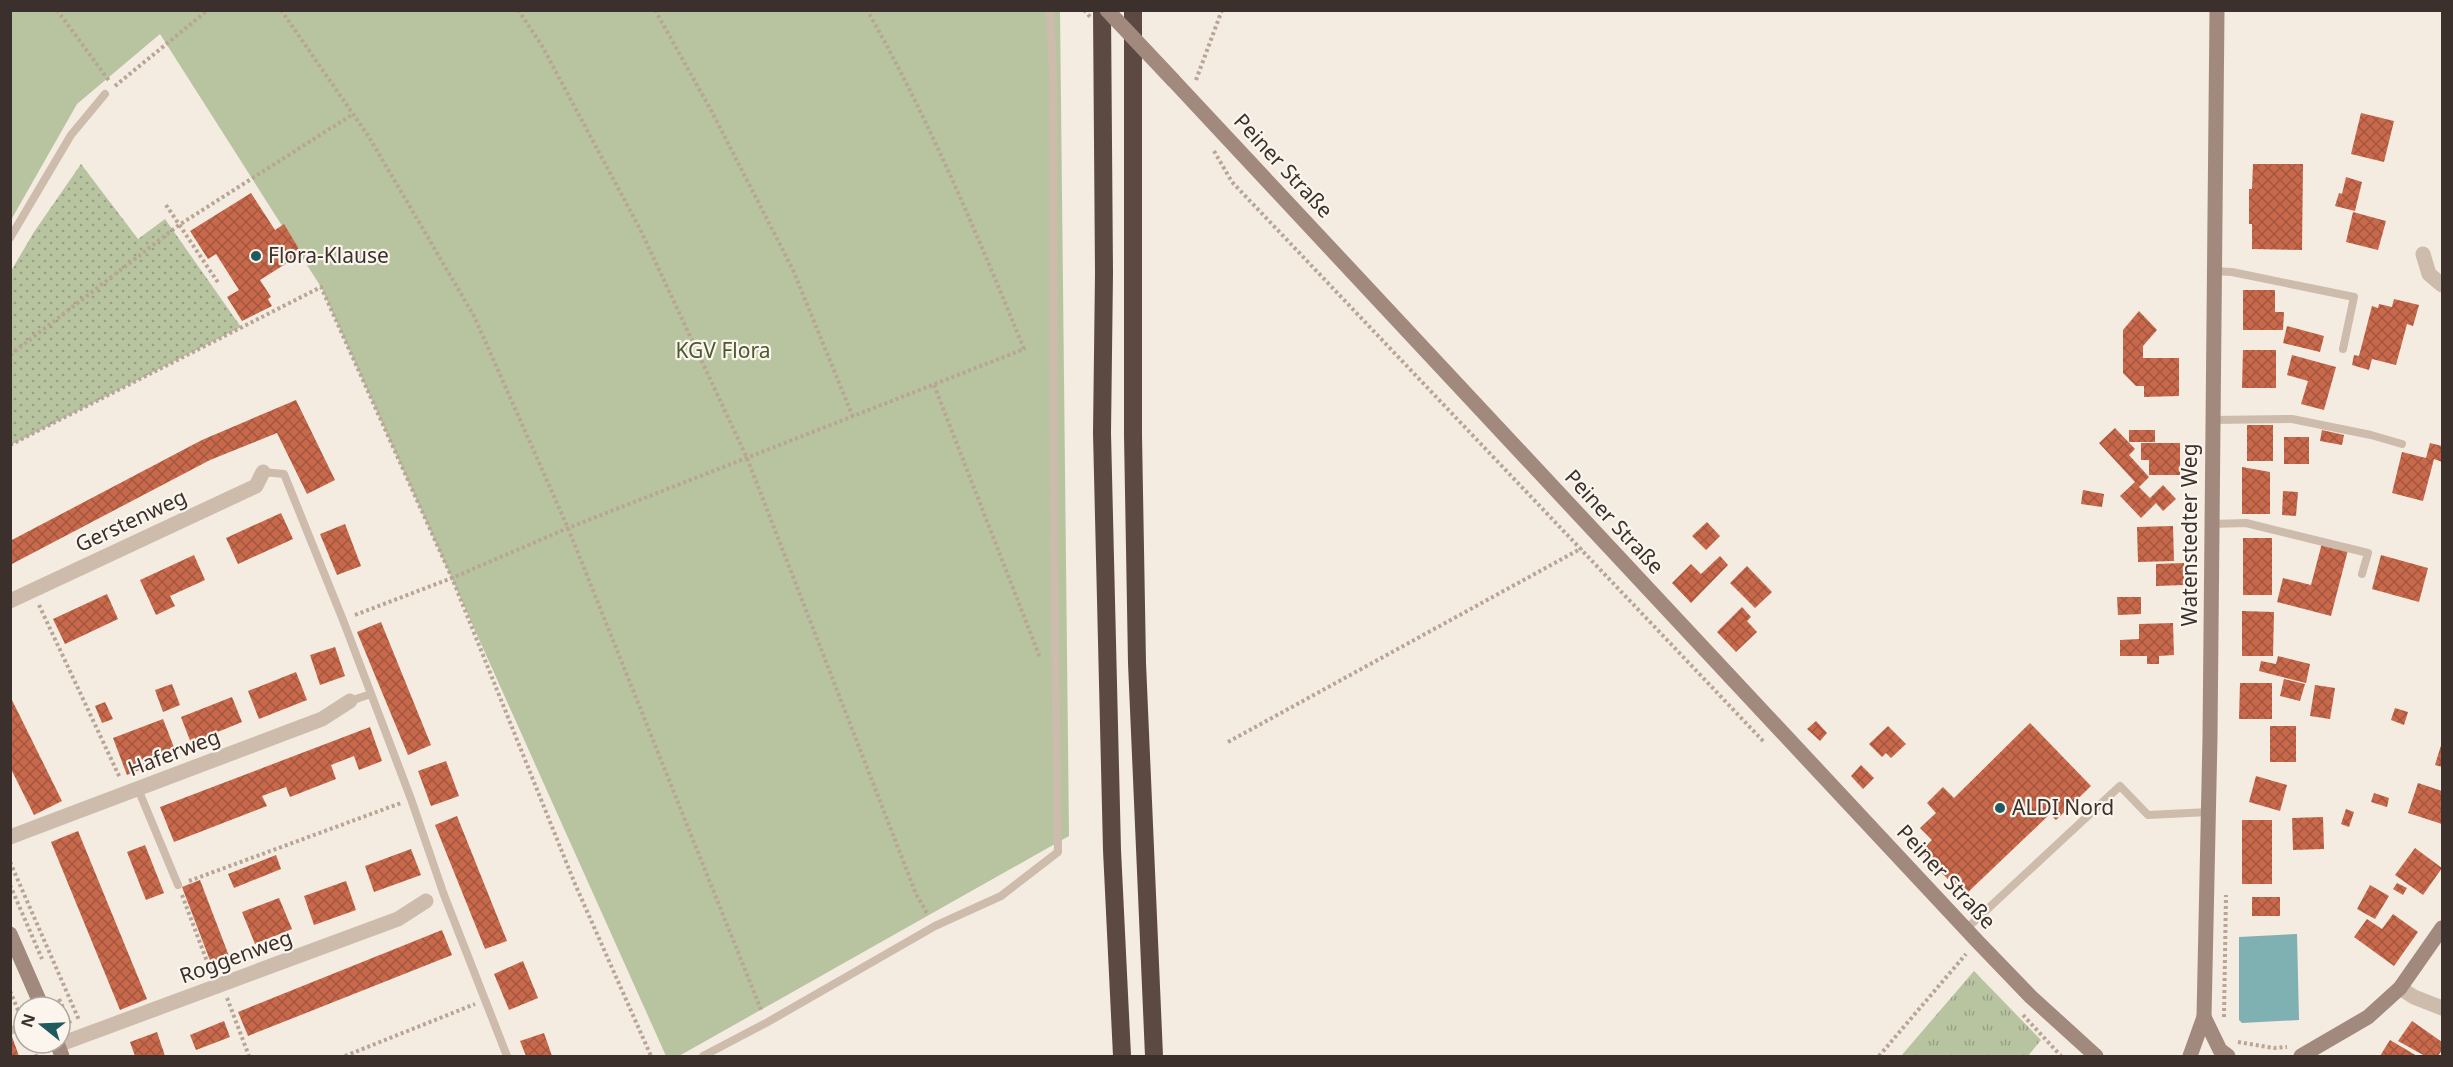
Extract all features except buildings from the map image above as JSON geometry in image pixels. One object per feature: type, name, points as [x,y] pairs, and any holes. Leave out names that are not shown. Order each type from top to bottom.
[{"type":"highway","points":[[1102,10],[1104,273],[1102,445],[1112,850],[1122,1056]]},
{"type":"highway","points":[[1133,10],[1133,435],[1137,652],[1154,1056]]},
{"type":"street","name":"Peiner Straße","points":[[1107,10],[1978,942],[2031,998],[2096,1056]]},
{"type":"street","name":"Watenstedter Weg","points":[[2190,1056],[2204,1017],[2209,812],[2217,10]]},
{"type":"street","points":[[2423,255],[2429,274],[2442,285]]},
{"type":"street","name":"Gerstenweg","points":[[10,601],[256,486],[263,472]]},
{"type":"street","name":"Haferweg","points":[[10,837],[322,719],[350,701]]},
{"type":"street","name":"Roggenweg","points":[[72,1042],[398,919],[426,902]]},
{"type":"street","points":[[2304,1055],[2368,1017],[2400,988],[2442,928]]},
{"type":"street","points":[[10,934],[37,995]]},
{"type":"street","points":[[2400,988],[2414,997],[2442,1008]]},
{"type":"street","points":[[2204,1017],[2220,1050],[2228,1056]]},
{"type":"lane","points":[[703,1056],[766,1023],[935,926],[1001,896],[1058,852],[1053,73],[1050,10]]},
{"type":"lane","points":[[10,238],[71,135],[105,94]]},
{"type":"lane","points":[[2213,271],[2232,272],[2354,297],[2343,349]]},
{"type":"lane","points":[[2212,420],[2292,419],[2402,444]]},
{"type":"lane","points":[[263,472],[284,474],[343,620],[411,799],[444,895],[507,1056]]},
{"type":"lane","points":[[2211,524],[2246,523],[2368,553],[2362,574]]},
{"type":"lane","points":[[350,701],[370,694]]},
{"type":"lane","points":[[1966,929],[2120,786],[2148,815],[2209,812]]},
{"type":"lane","points":[[133,791],[178,885]]},
{"type":"lane","points":[[426,902],[444,895]]},
{"type":"path","points":[[57,10],[114,87],[208,10]]},
{"type":"path","points":[[281,10],[369,137],[474,316],[568,528],[766,1023]]},
{"type":"path","points":[[518,10],[541,44],[640,229],[747,458],[916,894],[935,926]]},
{"type":"path","points":[[655,10],[712,112],[793,270],[853,417]]},
{"type":"path","points":[[343,620],[452,578],[568,528],[1024,349],[968,212],[922,114],[867,10]]},
{"type":"path","points":[[1189,97],[1222,10]]},
{"type":"path","points":[[10,355],[179,225],[353,114]]},
{"type":"path","points":[[1211,146],[1232,182],[1769,747]]},
{"type":"path","points":[[166,205],[219,284]]},
{"type":"path","points":[[10,445],[321,287],[452,578],[574,884],[651,1056]]},
{"type":"path","points":[[934,385],[1039,655],[1047,662],[1056,665]]},
{"type":"path","points":[[1228,742],[1602,539]]},
{"type":"path","points":[[33,591],[133,791]]},
{"type":"path","points":[[249,1056],[178,885],[411,799]]},
{"type":"path","points":[[10,862],[85,1035]]},
{"type":"path","points":[[2224,1022],[2226,891]]},
{"type":"path","points":[[1879,1056],[1978,942]]},
{"type":"path","points":[[1966,954],[1974,962]]},
{"type":"path","points":[[345,1056],[485,1000]]},
{"type":"path","points":[[2021,1014],[2061,1056]]},
{"type":"path","points":[[2234,1042],[2274,1048],[2294,1046],[2304,1055]]},
{"type":"green space","name":"KGV Flora","points":[[11,11],[1060,11],[1069,836],[679,1056],[666,1056],[321,287],[160,34],[77,104],[11,220]]},
{"type":"green space","points":[[81,164],[138,239],[165,219],[241,327],[11,445],[11,271],[34,232]]},
{"type":"green space","points":[[1974,971],[2041,1040],[2028,1056],[1901,1056]]},
{"type":"water","points":[[2297,934],[2299,1020],[2242,1023],[2239,1020],[2239,937]]},
{"type":"place","name":"Flora-Klause","points":[[256,256]]},
{"type":"place","name":"ALDI Nord","points":[[2000,808]]}]
